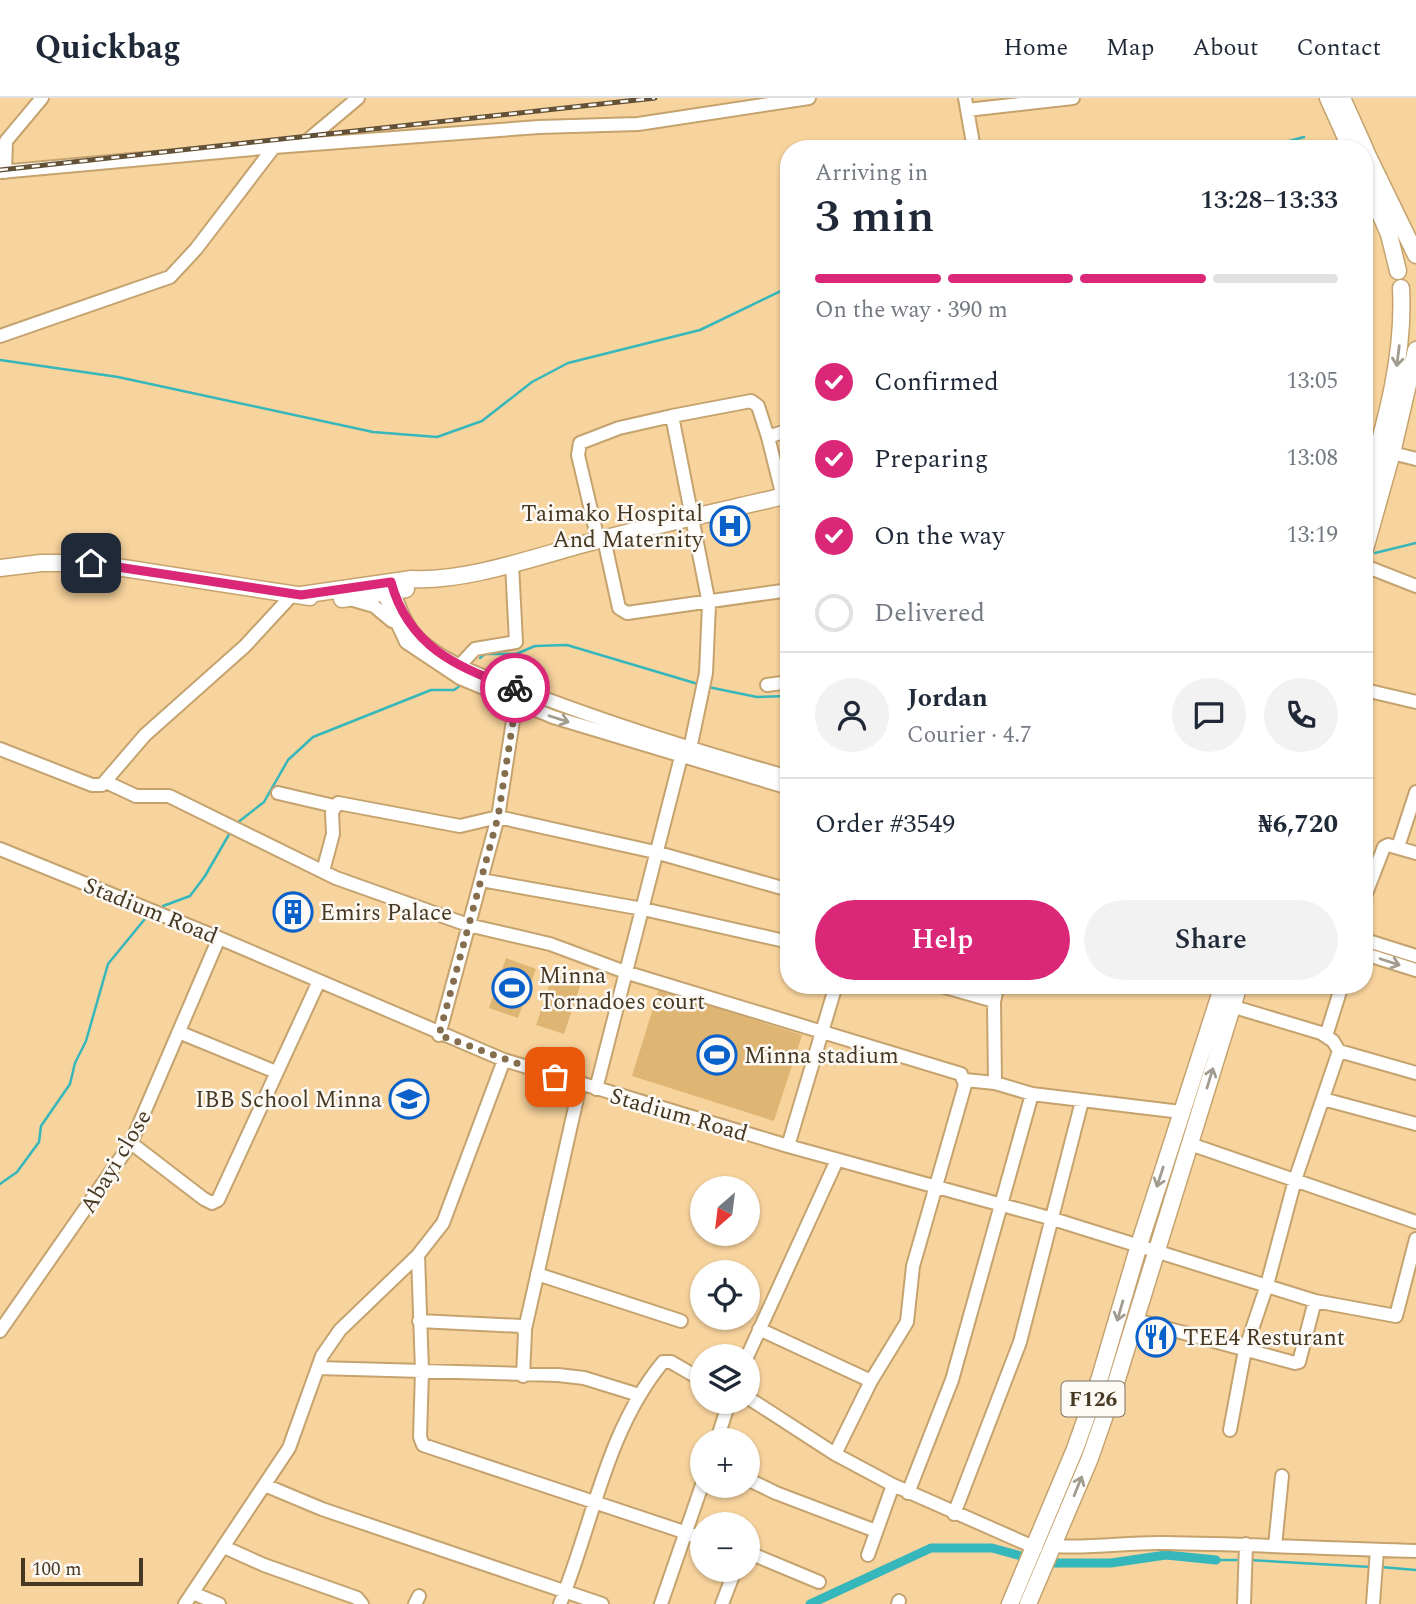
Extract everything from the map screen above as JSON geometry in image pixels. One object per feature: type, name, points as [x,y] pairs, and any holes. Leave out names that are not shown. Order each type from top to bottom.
[{"type":"main road","points":[[1328,98],[1346,140]]},
{"type":"main road","points":[[1342,98],[1361,140]]},
{"type":"main road","points":[[1373,166],[1416,256],[1402,264],[1398,271]]},
{"type":"main road","points":[[1373,197],[1390,234],[1398,271],[1409,292],[1402,317],[1395,376],[1373,463]]},
{"type":"main road","points":[[1373,521],[1415,358]]},
{"type":"main road","points":[[0,568],[41,563],[91,563],[297,595],[350,599],[387,588],[512,564],[780,497]]},
{"type":"main road","points":[[297,595],[387,588]]},
{"type":"main road","name":"F126","points":[[1028,1604],[1041,1555],[1098,1384],[1139,1245],[1220,994]]},
{"type":"main road","name":"F126","points":[[1010,1604],[1041,1555],[1090,1458],[1136,1320],[1236,994]]},
{"type":"street","points":[[42,98],[6,141],[2,172],[274,147],[539,127],[638,124],[809,98]]},
{"type":"street","points":[[302,145],[358,98]]},
{"type":"street","points":[[972,140],[966,104],[1073,98]]},
{"type":"street","points":[[0,336],[170,277],[196,249],[274,147]]},
{"type":"street","points":[[780,476],[758,406],[751,401],[672,415],[619,429],[580,443],[578,455],[619,608],[623,612],[709,604],[780,592]]},
{"type":"street","points":[[596,1090],[628,973],[655,852],[706,673],[709,604],[672,415]]},
{"type":"street","points":[[768,436],[780,433]]},
{"type":"street","points":[[1392,453],[1416,459]]},
{"type":"street","points":[[461,664],[475,649],[516,642],[512,564]]},
{"type":"street","points":[[1373,569],[1416,586]]},
{"type":"street","points":[[387,588],[418,637],[444,657],[516,696]]},
{"type":"street","points":[[387,588],[395,623],[406,642],[460,678],[780,785]]},
{"type":"street","points":[[106,782],[145,735],[245,646],[297,595]]},
{"type":"street","points":[[350,599],[374,606],[395,623]]},
{"type":"street","points":[[767,685],[780,683]]},
{"type":"street","points":[[1373,692],[1416,702]]},
{"type":"street","points":[[439,1035],[498,817],[516,696]]},
{"type":"street","points":[[0,749],[92,785],[106,782],[136,796],[169,796],[323,871],[468,925],[550,944],[628,973],[956,1071],[965,1080],[995,1083],[1032,1094],[1181,1112]]},
{"type":"street","points":[[685,753],[780,775]]},
{"type":"street","points":[[1398,847],[1416,792]]},
{"type":"street","points":[[278,793],[334,806],[345,803],[460,826],[498,817],[655,852],[780,888]]},
{"type":"street","points":[[323,871],[332,840],[334,806]]},
{"type":"street","points":[[1373,875],[1384,847],[1398,847],[1416,853]]},
{"type":"street","name":"Stadium Road","points":[[0,849],[219,938],[439,1035],[504,1060],[788,1146],[1053,1219],[1315,1301],[1395,1316],[1416,1239]]},
{"type":"street","points":[[481,880],[643,909],[780,940]]},
{"type":"street","name":"Abayi close","points":[[0,1331],[131,1143],[181,1033],[219,938]]},
{"type":"street","points":[[1373,943],[1416,956]]},
{"type":"street","points":[[1373,957],[1416,970]]},
{"type":"street","points":[[131,1143],[204,1199],[212,1203],[218,1200],[319,981]]},
{"type":"street","points":[[788,1146],[833,994]]},
{"type":"street","points":[[972,994],[994,1000]]},
{"type":"street","points":[[995,1083],[996,994]]},
{"type":"street","points":[[1326,1036],[1339,994]]},
{"type":"street","points":[[1231,1006],[1326,1036],[1339,1051],[1416,1073]]},
{"type":"street","points":[[181,1033],[276,1072]]},
{"type":"street","points":[[1230,1430],[1245,1350],[1267,1284],[1295,1180],[1339,1051]]},
{"type":"street","points":[[185,1604],[267,1486],[297,1432],[322,1356],[340,1330],[418,1255],[443,1223],[504,1060]]},
{"type":"street","points":[[835,1454],[871,1381],[907,1322],[913,1266],[965,1080]]},
{"type":"street","points":[[523,1376],[524,1329],[580,1085]]},
{"type":"street","points":[[908,1493],[952,1380],[1032,1094]]},
{"type":"street","points":[[1323,1099],[1416,1124]]},
{"type":"street","points":[[954,1514],[1020,1342],[1082,1101]]},
{"type":"street","points":[[1190,1144],[1416,1222]]},
{"type":"street","points":[[760,1327],[837,1160]]},
{"type":"street","points":[[418,1255],[422,1371],[420,1437],[423,1445],[690,1534]]},
{"type":"street","points":[[537,1274],[681,1321]]},
{"type":"street","points":[[1136,1320],[1295,1363],[1298,1362],[1315,1301]]},
{"type":"street","points":[[419,1321],[516,1324],[524,1329]]},
{"type":"street","points":[[760,1329],[871,1381]]},
{"type":"street","points":[[562,1598],[594,1503],[623,1427],[639,1395],[663,1362],[671,1362],[690,1373]]},
{"type":"street","points":[[318,1368],[584,1378],[639,1395]]},
{"type":"street","points":[[760,1405],[835,1454],[908,1493],[1041,1555],[1139,1542],[1246,1554],[1275,1546],[1376,1555],[1416,1551]]},
{"type":"street","points":[[1275,1546],[1282,1476]]},
{"type":"street","points":[[760,1485],[876,1531]]},
{"type":"street","points":[[868,1555],[893,1485]]},
{"type":"street","points":[[267,1486],[562,1598],[602,1604]]},
{"type":"street","points":[[661,1604],[697,1498]]},
{"type":"street","points":[[224,1547],[299,1579],[358,1598],[362,1604]]},
{"type":"street","points":[[1244,1604],[1246,1554]]},
{"type":"street","points":[[1373,1604],[1376,1555]]},
{"type":"street","points":[[760,1557],[818,1582]]},
{"type":"street","points":[[722,1604],[730,1582]]},
{"type":"street","points":[[193,1592],[219,1604]]},
{"type":"shaded area","name":"Minna Tornadoes court","points":[[506,958],[536,969],[518,1018],[489,1008]]},
{"type":"shaded area","name":"Minna Tornadoes court","points":[[553,974],[581,983],[564,1034],[536,1025]]},
{"type":"shaded area","name":"Minna stadium","points":[[659,989],[802,1035],[774,1121],[632,1076]]},
{"type":"waterway","points":[[1293,140],[1304,137]]},
{"type":"waterway","points":[[0,360],[118,377],[373,432],[437,437],[482,421],[532,382],[568,363],[700,330],[780,291]]},
{"type":"waterway","points":[[1375,553],[1416,543]]},
{"type":"waterway","points":[[480,658],[485,654],[516,654],[535,646],[567,645],[698,684]]},
{"type":"waterway","points":[[237,823],[264,802],[288,760],[313,737],[431,690],[454,690],[461,685]]},
{"type":"waterway","points":[[708,687],[757,697],[780,696]]},
{"type":"waterway","points":[[163,906],[190,896],[231,831]]},
{"type":"waterway","points":[[0,1184],[17,1172],[39,1142],[41,1126],[70,1084],[75,1063],[86,1041],[108,964],[144,920]]},
{"type":"waterway","points":[[810,1604],[931,1548],[992,1548],[1047,1563],[1111,1563],[1166,1555],[1216,1560]]},
{"type":"waterway","points":[[1216,1560],[1242,1560]]},
{"type":"waterway","points":[[1248,1560],[1371,1567]]},
{"type":"waterway","points":[[1381,1567],[1416,1570]]},
{"type":"railway","points":[[0,170],[655,98]]},
{"type":"way so far","points":[[515,688],[518,690],[498,817],[439,1035],[555,1077]]},
{"type":"place","name":"Taimako Hospital And Maternity","points":[[730,526]]},
{"type":"place","name":"Emirs Palace","points":[[293,912]]},
{"type":"place","name":"Minna Tornadoes court","points":[[512,988]]},
{"type":"place","name":"Minna stadium","points":[[717,1055]]},
{"type":"place","name":"IBB School Minna","points":[[409,1099]]},
{"type":"place","name":"TEE4 Resturant","points":[[1156,1337]]},
{"type":"route","points":[[91,563],[301,595],[391,582],[408,625],[433,650],[499,683],[515,688]]}]
